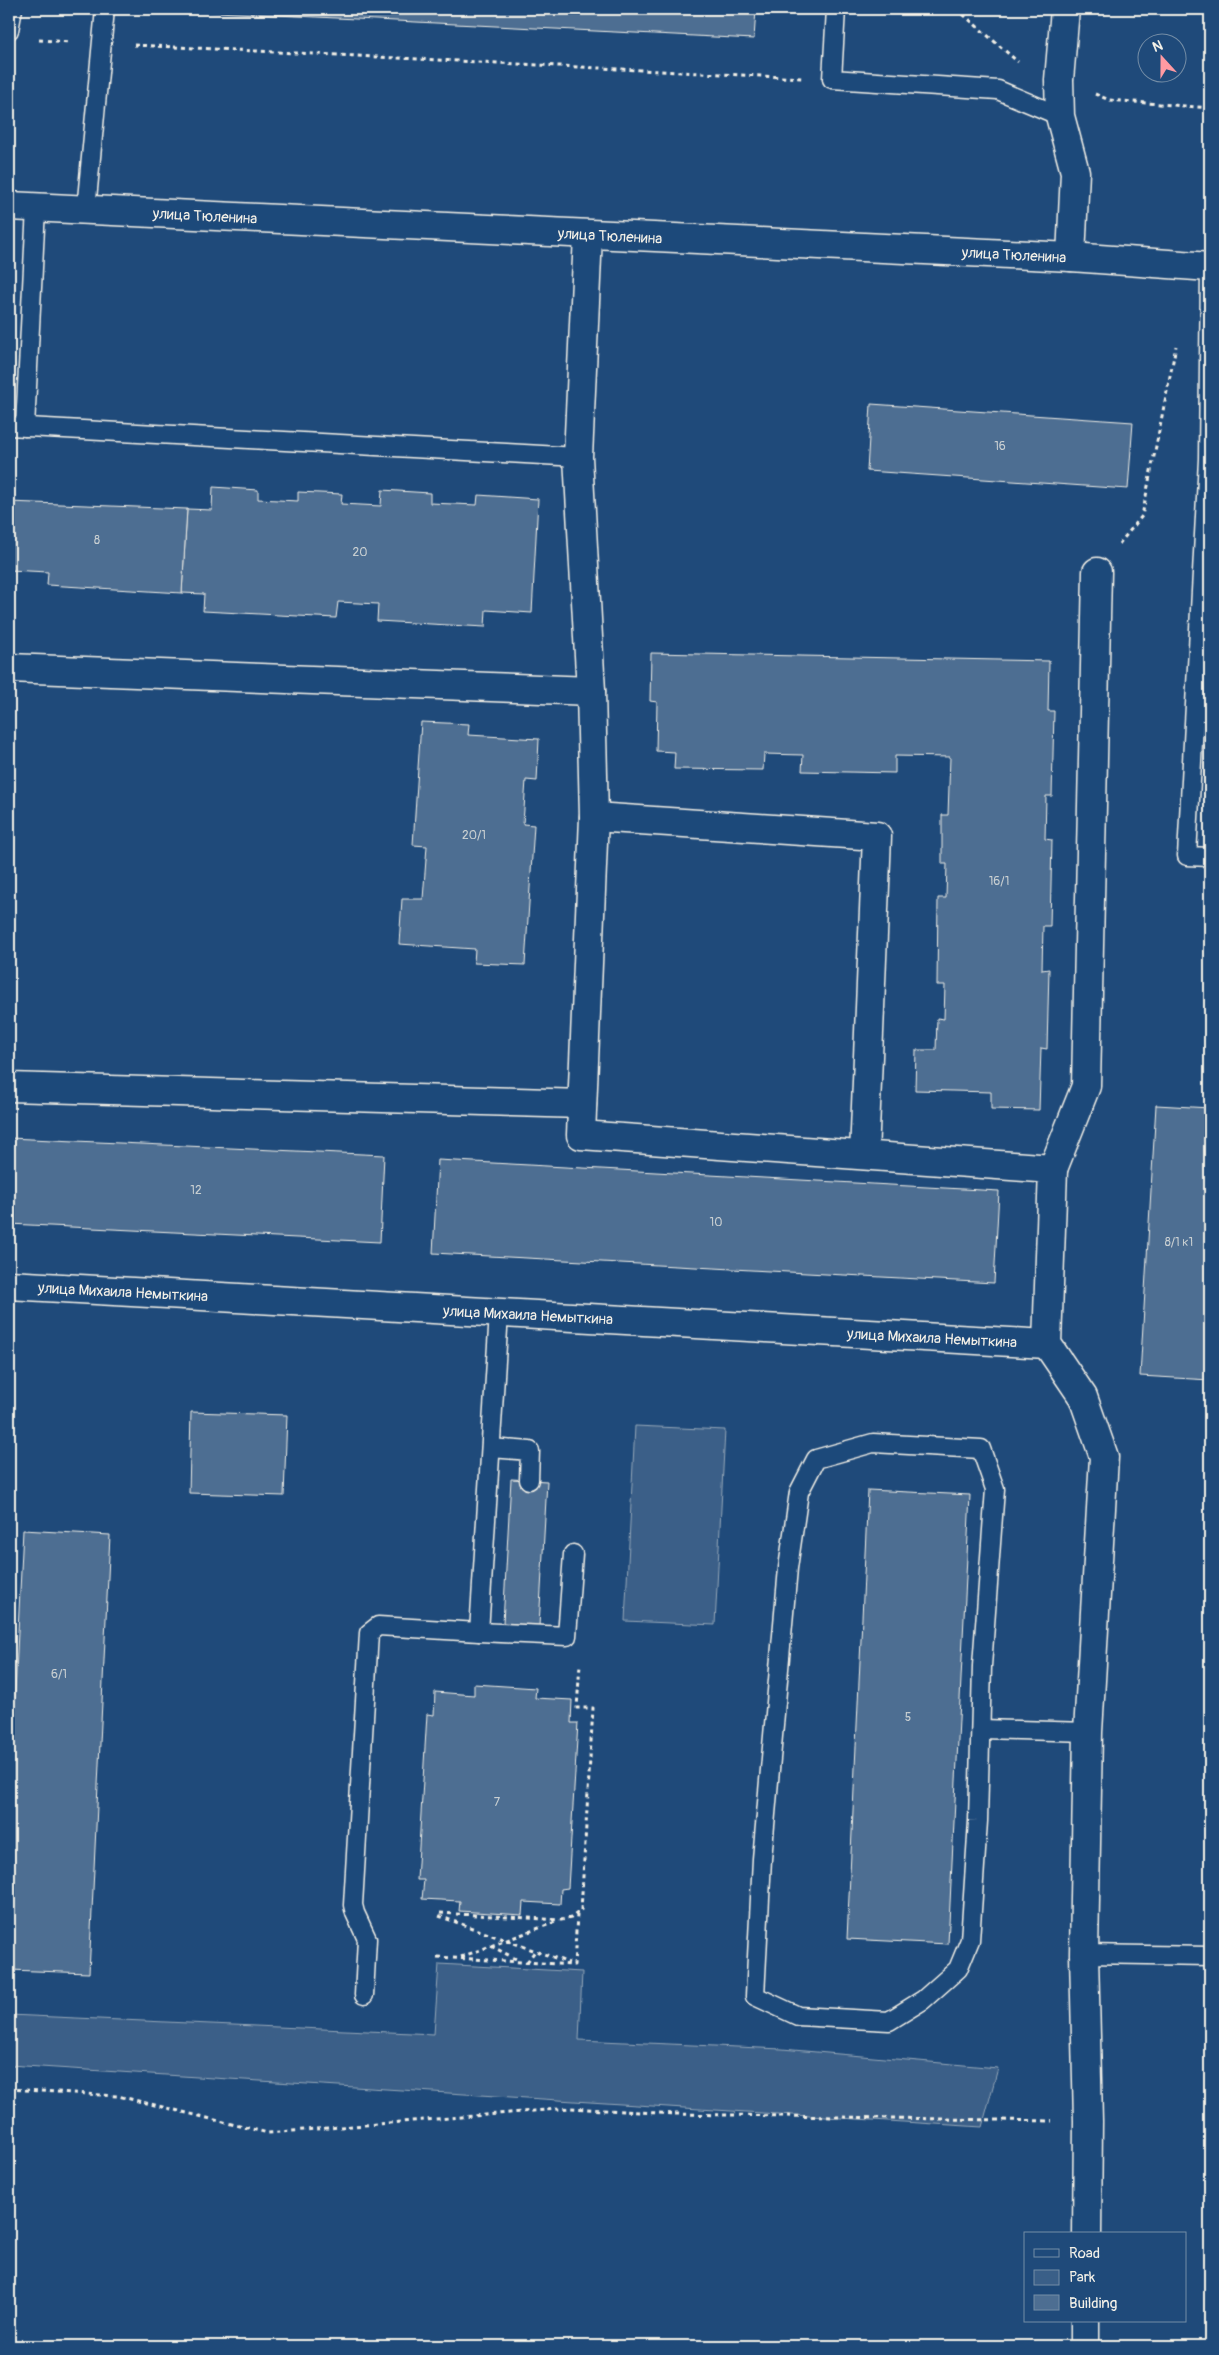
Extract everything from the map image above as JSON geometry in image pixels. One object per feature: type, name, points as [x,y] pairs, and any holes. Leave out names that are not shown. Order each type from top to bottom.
[{"type":"street","points":[[1065,9],[1059,80],[1060,116],[1075,172],[1071,257]]},
{"type":"street","name":"улица Тюленина","points":[[9,206],[1071,257],[1210,267]]},
{"type":"street","points":[[588,235],[578,457],[591,691],[594,817],[581,1135],[1053,1169]]},
{"type":"street","points":[[1086,2232],[1088,2121],[1084,1954],[1088,1732],[1104,1457],[1083,1397],[1047,1344],[1053,1169],[1086,1086],[1097,572]]},
{"type":"street","points":[[9,668],[591,691]]},
{"type":"street","points":[[594,817],[877,836],[864,1155]]},
{"type":"street","points":[[9,1087],[582,1104]]},
{"type":"street","name":"улица Михаила Немыткина","points":[[9,1285],[1047,1344]]},
{"type":"street","points":[[1085,2346],[1086,2322]]},
{"type":"lane","points":[[9,30],[13,9]]},
{"type":"lane","points":[[86,210],[105,9]]},
{"type":"lane","points":[[836,9],[832,79],[998,90],[1060,116]]},
{"type":"lane","points":[[36,208],[17,426],[578,457]]},
{"type":"lane","points":[[1210,267],[1209,459],[1187,856],[1210,857]]},
{"type":"lane","points":[[479,1632],[499,1313]]},
{"type":"lane","points":[[873,1443],[981,1449],[995,1490],[982,1666],[982,1729],[970,1940],[958,1969],[923,2000],[888,2021],[798,2016],[755,1996],[762,1859],[788,1568],[798,1492],[816,1459],[873,1443]]},
{"type":"lane","points":[[491,1448],[530,1451],[529,1480]]},
{"type":"lane","points":[[364,1995],[367,1939],[354,1913],[353,1906],[369,1633],[378,1626],[567,1636],[573,1554]]},
{"type":"lane","points":[[982,1729],[1088,1732]]},
{"type":"lane","points":[[1084,1954],[1210,1956]]},
{"type":"path","points":[[37,40],[832,79]]},
{"type":"path","points":[[1109,100],[1210,108]]},
{"type":"path","points":[[1097,572],[1142,516],[1178,336]]},
{"type":"path","points":[[458,1958],[577,1915],[581,1910],[593,1708],[577,1708],[580,1664]]},
{"type":"path","points":[[561,1920],[440,1914],[574,1965]]},
{"type":"path","points":[[574,1965],[577,1915]]},
{"type":"path","points":[[491,1946],[521,1962]]},
{"type":"path","points":[[527,1962],[535,1950]]},
{"type":"path","points":[[437,1957],[574,1965]]},
{"type":"path","points":[[9,2089],[118,2096],[268,2133],[570,2108],[685,2114],[1088,2121]]},
{"type":"green space","points":[[635,1426],[725,1430],[715,1625],[625,1621]]},
{"type":"green space","points":[[439,1964],[582,1972],[579,2040],[782,2049],[998,2068],[982,2127],[9,2065],[9,2015],[434,2034]]},
{"type":"building","points":[[157,9],[756,9],[754,39]]},
{"type":"building","points":[[871,404],[1133,422],[1128,489],[867,471]]},
{"type":"building","points":[[213,487],[258,490],[258,499],[298,501],[298,492],[342,494],[341,504],[381,506],[382,490],[430,493],[430,503],[477,505],[478,495],[538,499],[532,613],[486,610],[485,627],[377,621],[378,604],[338,602],[336,618],[203,611],[204,594],[182,593],[187,509],[212,510]]},
{"type":"building","points":[[9,502],[187,509],[182,593],[47,585],[48,572],[9,570]]},
{"type":"building","points":[[651,653],[1049,661],[1048,711],[1054,711],[1052,796],[1046,796],[1045,839],[1052,840],[1050,926],[1043,926],[1042,970],[1049,969],[1047,1049],[1041,1048],[1039,1110],[991,1109],[991,1092],[915,1090],[916,1050],[936,1050],[937,1018],[944,1019],[945,985],[937,985],[938,898],[946,898],[947,864],[942,864],[942,815],[948,815],[950,757],[895,756],[895,773],[802,771],[803,755],[764,754],[763,770],[674,769],[675,752],[656,751],[657,702],[650,701]]},
{"type":"building","points":[[421,722],[469,724],[468,735],[539,739],[537,781],[526,780],[523,824],[534,825],[525,965],[474,963],[475,949],[399,944],[402,899],[423,899],[427,846],[413,845]]},
{"type":"building","points":[[1156,1105],[1210,1108],[1210,1380],[1140,1376]]},
{"type":"building","points":[[9,1138],[384,1155],[380,1242],[9,1224]]},
{"type":"building","points":[[438,1160],[999,1191],[994,1283],[433,1253]]},
{"type":"building","points":[[191,1412],[287,1415],[284,1496],[189,1493]]},
{"type":"building","points":[[511,1479],[547,1481],[539,1626],[503,1623]]},
{"type":"building","points":[[868,1490],[970,1495],[948,1944],[847,1939]]},
{"type":"building","points":[[23,1530],[110,1535],[89,1973],[9,1970],[9,1814]]},
{"type":"building","points":[[474,1684],[536,1688],[535,1698],[572,1700],[571,1723],[578,1723],[568,1888],[561,1889],[560,1904],[523,1902],[522,1915],[459,1911],[460,1901],[422,1899],[424,1880],[417,1880],[427,1714],[434,1715],[435,1692],[474,1695]]}]
